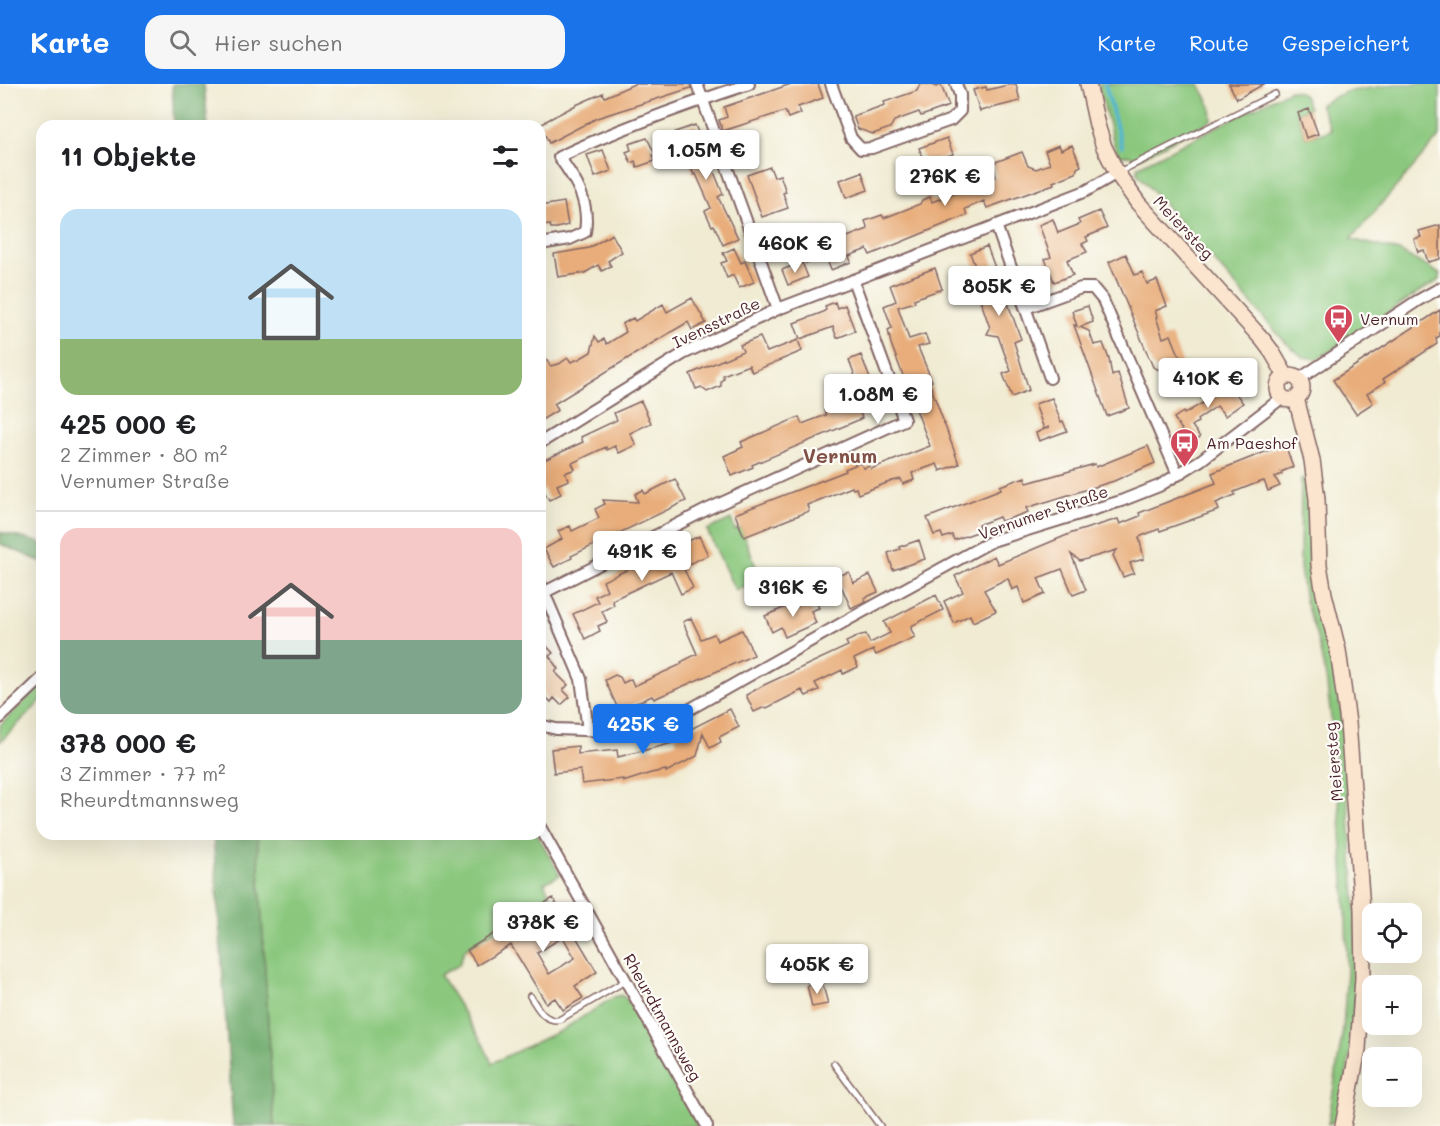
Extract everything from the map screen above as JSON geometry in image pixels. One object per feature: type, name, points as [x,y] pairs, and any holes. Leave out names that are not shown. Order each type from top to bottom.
[{"type":"street","points":[[697,84],[778,309]]},
{"type":"street","points":[[546,243],[570,239],[585,232],[587,218],[577,181],[559,158],[702,99],[749,84]]},
{"type":"street","points":[[831,84],[851,138],[861,149],[872,148],[951,120],[960,111],[960,95],[956,84]]},
{"type":"street","name":"Meiersteg","points":[[1088,84],[1096,125],[1117,173],[1138,203],[1266,344],[1292,378],[1279,383],[1280,393],[1289,398],[1312,460],[1317,500],[1319,565],[1338,650],[1348,723],[1362,909],[1363,978],[1359,1037],[1343,1126]]},
{"type":"street","name":"Ivensstraße","points":[[546,439],[683,354],[778,309],[1086,192],[1117,173]]},
{"type":"street","points":[[996,225],[1050,378]]},
{"type":"street","points":[[546,585],[904,420],[853,280]]},
{"type":"street","points":[[1026,308],[1081,288],[1093,288],[1103,300],[1178,475]]},
{"type":"street","points":[[1292,378],[1440,288]]},
{"type":"street","name":"Vernumer Straße","points":[[546,726],[556,729],[638,732],[669,721],[992,541],[1121,501],[1159,486],[1289,398]]},
{"type":"street","points":[[546,596],[581,679],[588,730]]},
{"type":"street","points":[[0,718],[36,684]]},
{"type":"street","name":"Rheurdtmannsweg","points":[[546,838],[707,1126]]},
{"type":"lane","points":[[1117,173],[1275,94]]},
{"type":"lane","points":[[530,996],[544,1017],[550,1021],[559,1020],[626,981]]},
{"type":"lane","points":[[834,1064],[880,1126]]},
{"type":"green space","points":[[172,84],[204,84],[207,120],[174,120]]},
{"type":"green space","points":[[1098,84],[1199,84],[1211,107],[1212,120],[1134,161],[1131,155],[1120,156],[1115,148]]},
{"type":"green space","points":[[1396,84],[1440,84],[1440,136],[1351,239],[1399,251],[1440,274],[1440,280],[1318,359],[1303,357],[1285,342],[1136,172],[1137,167],[1290,90],[1303,95],[1309,108],[1297,113],[1306,138],[1331,130],[1320,104],[1345,92]]},
{"type":"green space","points":[[1301,479],[1309,480],[1310,557],[1316,599],[1332,652],[1342,716],[1356,912],[1357,980],[1352,1043],[1340,1119],[1328,1124],[1343,1029],[1347,971],[1346,915],[1337,768],[1326,677],[1316,634],[1305,601],[1300,568]]},
{"type":"green space","points":[[731,519],[735,530],[741,528],[761,580],[735,590],[707,530]]},
{"type":"green space","points":[[0,532],[36,541],[36,559],[0,544]]},
{"type":"green space","points":[[36,690],[36,706],[0,742],[0,725]]},
{"type":"green space","points":[[213,840],[257,840],[274,1126],[233,1126]]},
{"type":"green space","points":[[257,840],[540,840],[560,875],[544,883],[551,896],[465,949],[459,965],[440,975],[483,1044],[492,1063],[562,1030],[614,997],[621,995],[626,998],[699,1126],[274,1126]]},
{"type":"building","points":[[634,84],[690,84],[691,88],[597,118],[549,143],[546,137],[546,121],[603,93],[605,97]]},
{"type":"building","points":[[791,84],[818,84],[823,98],[798,107],[801,113],[788,118],[785,111],[723,131],[719,120],[727,117],[724,107]]},
{"type":"building","points":[[920,84],[930,84],[936,87],[941,85],[949,106],[921,116],[919,112],[894,121],[890,128],[873,134],[858,129],[853,116],[917,91]]},
{"type":"building","points":[[1016,84],[1020,101],[980,111],[973,90],[986,87],[987,90]]},
{"type":"building","points":[[1229,84],[1264,84],[1237,99]]},
{"type":"building","points":[[1309,109],[1318,134],[1306,138],[1298,113]]},
{"type":"building","points":[[695,125],[723,194],[718,197],[738,238],[723,245],[705,211],[711,208],[696,174],[694,175],[685,154],[683,155],[675,132]]},
{"type":"building","points":[[647,138],[655,154],[653,155],[655,161],[637,167],[635,161],[631,163],[626,152],[631,150],[629,144]]},
{"type":"building","points":[[947,138],[953,154],[925,164],[919,148]]},
{"type":"building","points":[[1059,145],[1061,150],[1072,145],[1081,166],[1077,168],[1076,173],[1053,182],[1054,184],[987,208],[984,201],[965,209],[967,215],[870,255],[867,249],[849,256],[851,262],[831,270],[825,255],[806,263],[796,237],[813,230],[819,244],[841,236],[842,239],[868,229],[865,221],[882,215],[884,218],[920,204],[922,200],[930,197],[932,202],[957,192],[952,180],[967,174],[972,186],[996,177],[993,163],[1022,152],[1028,166],[1036,169],[1050,164],[1045,151]]},
{"type":"building","points":[[603,150],[611,171],[595,177],[587,155]]},
{"type":"building","points":[[770,167],[774,177],[780,175],[786,192],[783,193],[788,208],[762,217],[747,175]]},
{"type":"building","points":[[862,172],[868,190],[846,198],[840,180]]},
{"type":"building","points":[[564,202],[568,225],[557,228],[546,225],[546,205]]},
{"type":"building","points":[[1099,211],[1107,228],[1086,237],[1088,241],[1082,244],[1087,252],[1067,260],[1073,275],[1054,282],[1045,259],[1051,257],[1039,225],[1053,219],[1058,233],[1080,224],[1078,220]]},
{"type":"building","points":[[1440,225],[1440,259],[1428,262],[1424,250],[1418,252],[1414,239],[1421,237],[1419,231]]},
{"type":"building","points":[[612,234],[622,252],[608,261],[611,266],[602,271],[598,265],[585,273],[558,277],[554,254],[589,248]]},
{"type":"building","points":[[987,246],[1021,339],[1014,342],[1029,390],[1012,397],[1003,374],[1011,371],[998,336],[987,334],[990,328],[972,276],[978,274],[970,253]]},
{"type":"building","points":[[734,248],[741,263],[745,261],[754,282],[739,288],[733,275],[727,278],[721,263],[727,261],[723,253]]},
{"type":"building","points":[[1126,254],[1135,275],[1142,272],[1147,284],[1157,280],[1167,306],[1155,311],[1156,317],[1163,338],[1171,335],[1184,367],[1168,374],[1153,367],[1109,262]]},
{"type":"building","points":[[802,262],[808,277],[788,285],[782,270]]},
{"type":"building","points":[[935,268],[942,289],[914,299],[915,302],[898,307],[909,339],[925,334],[929,344],[918,347],[932,381],[929,382],[959,464],[940,471],[937,464],[912,473],[914,480],[903,484],[901,479],[892,481],[858,494],[856,488],[852,487],[807,505],[809,511],[744,537],[735,514],[846,471],[845,469],[860,463],[864,468],[870,466],[871,469],[930,446],[891,344],[888,330],[892,328],[884,306],[896,301],[890,285]]},
{"type":"building","points":[[692,298],[706,323],[692,330],[688,322],[554,404],[558,410],[546,417],[546,361],[550,366],[559,364],[568,358],[571,362],[579,359],[591,352],[595,336],[599,342],[604,339],[607,344],[626,332],[622,324],[633,318],[635,321],[663,304],[667,312]]},
{"type":"building","points":[[835,302],[837,308],[845,305],[855,331],[837,338],[833,327],[800,339],[794,323],[821,313],[826,310],[825,306]]},
{"type":"building","points":[[1088,306],[1093,322],[1080,327],[1089,331],[1094,345],[1103,343],[1112,376],[1118,373],[1129,408],[1107,416],[1074,325],[1077,326],[1072,311]]},
{"type":"building","points":[[1440,310],[1440,336],[1436,338],[1437,344],[1383,379],[1385,382],[1367,394],[1373,403],[1356,414],[1333,380]]},
{"type":"building","points":[[760,337],[767,352],[798,340],[802,351],[752,372],[749,365],[723,375],[721,386],[707,392],[701,387],[696,389],[690,374],[743,351],[740,345]]},
{"type":"building","points":[[861,355],[880,405],[860,413],[862,418],[856,421],[752,465],[753,467],[732,476],[724,456],[743,447],[741,442],[799,417],[802,424],[826,415],[824,410],[860,396],[857,390],[860,389],[849,360]]},
{"type":"building","points":[[1224,377],[1243,403],[1225,416],[1217,406],[1197,420],[1198,422],[1192,426],[1200,437],[1186,447],[1178,434],[1182,430],[1174,418],[1206,401],[1204,399],[1210,395],[1206,390]]},
{"type":"building","points":[[1052,398],[1067,431],[1039,441],[1036,433],[1049,427],[1044,429],[1035,404]]},
{"type":"building","points":[[641,401],[651,423],[630,433],[636,445],[619,453],[615,446],[607,450],[606,447],[572,463],[575,469],[565,473],[569,480],[557,485],[561,494],[549,500],[546,494],[546,459],[583,442],[581,437],[617,420],[614,413]]},
{"type":"building","points":[[1285,444],[1293,467],[1275,477],[1280,486],[1268,491],[1264,481],[1257,483],[1234,492],[1235,495],[1216,503],[1219,510],[1139,537],[1144,559],[1130,563],[1134,573],[1123,577],[1113,555],[1117,550],[1080,561],[1071,554],[1086,590],[1073,595],[1062,569],[1038,578],[1045,594],[1024,603],[1018,587],[1012,590],[1008,578],[984,590],[996,611],[973,622],[970,615],[954,623],[944,601],[963,592],[955,576],[994,556],[998,564],[1072,533],[1118,519],[1120,524],[1140,516],[1139,513],[1216,483],[1212,473]]},
{"type":"building","points":[[1148,446],[1155,463],[1114,481],[1026,508],[1028,512],[1014,517],[1001,521],[999,517],[978,525],[980,531],[954,540],[952,535],[943,538],[941,533],[934,535],[927,518],[1001,489],[1000,486],[1025,477],[1027,483],[1095,464],[1096,467]]},
{"type":"building","points":[[675,479],[686,501],[571,556],[572,558],[554,567],[546,553],[546,548],[562,539],[558,531],[570,526],[572,531],[599,518],[595,509],[605,504],[603,500],[638,502],[635,494],[643,490],[645,494]]},
{"type":"building","points":[[699,536],[708,555],[683,567],[693,588],[681,594],[671,572],[612,600],[614,605],[602,611],[607,622],[598,626],[600,631],[585,639],[573,614],[598,602],[595,596],[607,590],[603,581]]},
{"type":"building","points":[[919,540],[925,559],[893,570],[888,553]]},
{"type":"building","points":[[849,572],[853,583],[870,575],[878,592],[864,598],[866,601],[851,608],[842,588],[828,594],[823,581]]},
{"type":"building","points":[[936,595],[943,610],[911,626],[915,637],[876,655],[873,650],[854,659],[858,667],[843,674],[842,670],[815,683],[819,690],[806,696],[802,690],[754,712],[746,695],[848,646],[846,642],[861,635],[866,634],[870,643],[890,633],[884,622]]},
{"type":"building","points":[[815,598],[819,608],[811,611],[816,623],[785,637],[781,627],[772,632],[765,616],[788,606],[790,609]]},
{"type":"building","points":[[691,618],[701,639],[714,634],[717,641],[742,630],[754,655],[654,699],[652,696],[619,711],[605,680],[615,675],[620,677],[623,683],[631,679],[634,686],[682,664],[681,662],[697,654],[683,622]]},
{"type":"building","points":[[546,645],[553,653],[549,656],[558,669],[555,672],[568,685],[563,690],[570,697],[561,705],[554,698],[551,702],[546,697]]},
{"type":"building","points":[[730,709],[739,727],[719,737],[721,742],[710,748],[703,733],[697,756],[666,772],[666,770],[651,773],[623,782],[623,779],[582,784],[580,770],[554,773],[551,749],[578,746],[578,754],[617,750],[618,757],[677,742],[675,737]]},
{"type":"building","points":[[553,898],[597,972],[575,986],[583,998],[563,1010],[555,998],[546,1003],[511,945],[477,965],[467,950]],"holes":[[[563,937],[575,958],[549,974],[537,953]]]},
{"type":"building","points":[[822,982],[828,1004],[812,1007],[807,985]]},
{"type":"waterway","points":[[1105,84],[1122,147]]},
{"type":"place","name":"Vernum","points":[[1339,344]]},
{"type":"place","name":"Am Paeshof","points":[[1185,468]]},
{"type":"district","name":"Vernum","points":[[840,455]]}]
